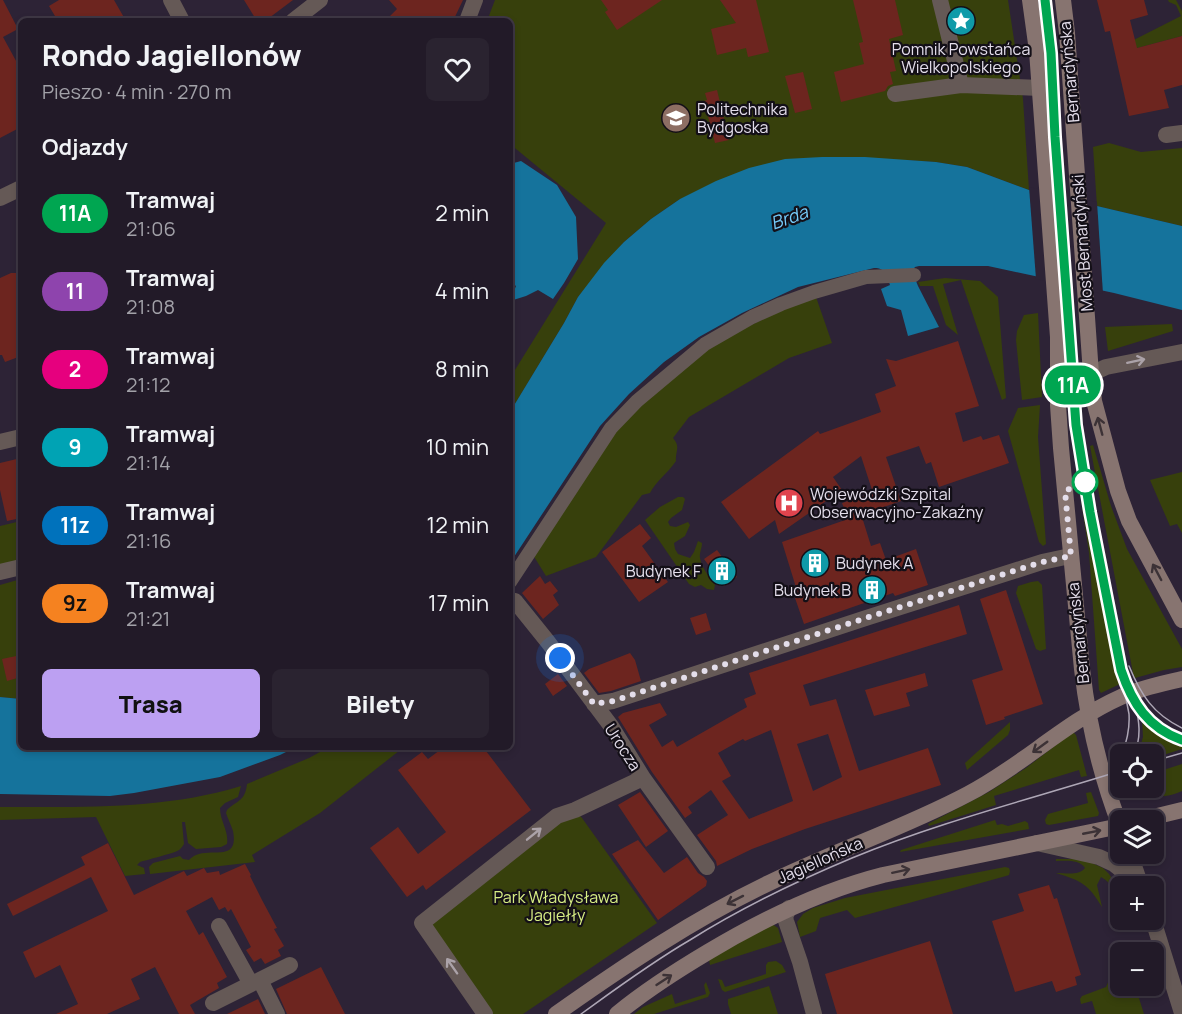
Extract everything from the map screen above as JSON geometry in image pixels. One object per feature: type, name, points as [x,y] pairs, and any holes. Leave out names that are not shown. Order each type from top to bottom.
[{"type":"main road","name":"Bernardyńska","points":[[1030,0],[1037,51],[1044,140]]},
{"type":"main road","name":"Bernardyńska","points":[[1063,0],[1075,144]]},
{"type":"main road","name":"Most Bernardyński","points":[[1044,140],[1058,337]]},
{"type":"main road","name":"Most Bernardyński","points":[[1075,144],[1090,374]]},
{"type":"main road","name":"Bernardyńska","points":[[1058,337],[1058,405],[1084,686],[1101,766],[1115,810]]},
{"type":"main road","points":[[1090,374],[1094,401],[1120,498],[1129,521],[1182,620]]},
{"type":"main road","name":"Jagiellońska","points":[[556,1014],[648,951],[718,909],[787,874],[969,794],[1010,770],[1066,728],[1119,698],[1182,679]]},
{"type":"main road","points":[[1164,814],[1182,810]]},
{"type":"main road","name":"Jagiellońska","points":[[616,1014],[694,961],[768,918],[821,894],[863,880],[1110,828]]},
{"type":"street","points":[[171,0],[180,18]]},
{"type":"street","points":[[297,18],[321,0]]},
{"type":"street","points":[[468,18],[475,0]]},
{"type":"street","points":[[940,0],[961,85]]},
{"type":"street","points":[[895,94],[961,85],[1040,88]]},
{"type":"street","points":[[0,198],[18,189]]},
{"type":"street","points":[[513,577],[611,428],[637,401],[705,344],[752,317],[814,291],[866,278],[914,275]]},
{"type":"street","points":[[1090,374],[1106,367],[1182,352]]},
{"type":"street","points":[[0,441],[18,438]]},
{"type":"street","points":[[594,704],[613,701],[1042,562],[1071,556]]},
{"type":"street","points":[[0,572],[18,568]]},
{"type":"street","name":"Urocza","points":[[515,601],[611,726],[643,778],[707,867]]},
{"type":"street","points":[[485,1014],[422,923],[556,816],[643,778]]},
{"type":"street","points":[[1037,843],[1099,857],[1114,864],[1129,876]]},
{"type":"street","points":[[789,908],[785,916],[786,921],[814,1014]]},
{"type":"street","points":[[219,926],[277,1014]]},
{"type":"street","points":[[1156,930],[1182,1013]]},
{"type":"street","points":[[213,1003],[290,965]]},
{"type":"green space","name":"Politechnika Bydgoska","points":[[495,0],[1008,0],[1023,99],[1029,190],[967,167],[903,160],[680,199],[624,242],[578,297],[513,407],[513,373],[606,223],[513,146],[513,18],[488,18]]},
{"type":"green space","points":[[1168,0],[1176,0],[1182,11],[1182,36],[1115,54],[1118,48],[1181,16],[1176,5]]},
{"type":"green space","points":[[1109,143],[1141,152],[1182,148],[1182,226],[1097,206],[1093,147]]},
{"type":"green space","points":[[945,278],[980,281],[998,297],[1006,398],[1002,400],[961,280],[943,284],[958,335],[946,325],[933,286],[920,286],[918,282]]},
{"type":"green space","points":[[816,297],[832,343],[789,358],[689,417],[673,438],[677,447],[676,461],[650,493],[642,495],[596,557],[546,576],[533,555],[616,429],[694,357],[739,331]]},
{"type":"green space","points":[[1038,313],[1042,397],[1022,400],[1017,331],[1024,315]]},
{"type":"green space","points":[[1172,324],[1173,331],[1108,351],[1105,327]]},
{"type":"green space","points":[[1040,405],[1038,437],[1046,544],[1043,546],[1039,542],[1008,431],[1018,408]]},
{"type":"green space","points":[[1093,445],[1111,506],[1127,549],[1182,649],[1182,667],[1135,678],[1090,446]]},
{"type":"green space","points":[[1074,453],[1076,453],[1120,684],[1101,693],[1089,553]]},
{"type":"green space","points":[[1182,472],[1182,533],[1177,524],[1170,526],[1150,480]]},
{"type":"green space","points":[[678,497],[685,499],[682,510],[668,522],[670,526],[676,527],[688,522],[690,525],[685,536],[674,543],[675,549],[678,554],[690,558],[698,541],[702,543],[701,562],[715,585],[714,590],[701,585],[695,587],[689,584],[645,520],[660,507]]},
{"type":"green space","points":[[18,522],[18,564],[0,568],[0,526]]},
{"type":"green space","points":[[18,580],[18,699],[0,697],[0,585]]},
{"type":"green space","points":[[1038,581],[1042,585],[1046,649],[1040,651],[1036,649],[1016,593],[1018,586]]},
{"type":"green space","points":[[1142,718],[1165,737],[1182,745],[1182,749],[1164,755],[1164,744],[1141,744]]},
{"type":"green space","points":[[1010,722],[1008,735],[967,770],[965,763]]},
{"type":"green space","points":[[1073,732],[1076,735],[1087,776],[1081,777],[1079,770],[994,796],[996,805],[929,826],[928,824],[989,792],[1026,768]]},
{"type":"green space","points":[[324,750],[400,750],[320,813],[252,855],[255,862],[150,874],[149,867],[153,863],[180,856],[189,860],[195,855],[228,850],[234,841],[226,813],[242,798],[247,784]]},
{"type":"green space","points":[[1182,764],[1182,791],[1164,795],[1164,770]]},
{"type":"green space","points":[[241,786],[238,797],[220,808],[227,844],[221,847],[196,849],[188,843],[185,822],[182,822],[184,844],[175,852],[140,862],[137,865],[144,868],[145,874],[125,876],[96,817],[0,820],[0,807],[121,806],[212,794]]},
{"type":"green space","points":[[1091,792],[1098,816],[1046,824],[1048,814],[1088,803],[1086,793]]},
{"type":"green space","name":"Park Władysława Jagiełły","points":[[575,810],[657,923],[523,1014],[490,1014],[422,923]]},
{"type":"green space","points":[[995,820],[997,825],[1008,826],[1025,821],[1029,829],[900,852],[901,850]]},
{"type":"green space","points":[[1056,859],[1083,859],[1103,868],[1109,874],[1110,885],[1101,877],[1097,885],[1102,907],[1084,884],[1056,873],[1079,872],[1085,868],[1082,865],[1072,861],[1056,861]]},
{"type":"green space","points":[[1009,868],[1009,875],[855,918],[847,910],[820,918],[816,931],[800,937],[797,922],[803,914],[813,908],[845,898]]},
{"type":"green space","points":[[772,924],[778,928],[782,942],[710,965],[709,960]]},
{"type":"green space","points":[[776,961],[786,972],[725,992],[722,990],[718,979],[722,980],[725,987],[766,974],[768,962]]},
{"type":"green space","points":[[1110,978],[1110,996],[1138,996],[1144,1014],[1096,1014],[1092,1001],[1081,1004],[1082,996],[1106,987]]},
{"type":"green space","points":[[706,982],[710,993],[708,997],[654,1014],[634,1014],[643,1007],[672,994],[675,1004],[706,994],[704,985]]},
{"type":"green space","points":[[769,986],[778,1014],[731,1014],[728,999]]},
{"type":"water","name":"Brda","points":[[865,157],[936,162],[967,167],[1029,190],[1182,226],[1182,310],[988,266],[919,266],[912,271],[939,327],[908,336],[901,310],[887,306],[881,289],[890,285],[887,275],[881,269],[874,268],[798,287],[742,313],[699,337],[664,362],[629,394],[600,426],[513,558],[513,407],[578,297],[604,263],[624,242],[680,199],[749,168],[785,159]]},
{"type":"water","points":[[521,161],[557,185],[576,217],[578,259],[553,299],[538,290],[513,300],[516,286],[513,284],[513,163]]},
{"type":"water","points":[[0,697],[18,699],[18,750],[290,750],[220,777],[134,793],[110,796],[0,794]]},
{"type":"pier","points":[[1029,187],[1097,202],[1103,294],[1036,279]]},
{"type":"building","points":[[0,0],[3,0],[18,29],[3,37],[18,64],[18,129],[0,138]]},
{"type":"building","points":[[59,0],[114,0],[124,18],[56,18],[49,6]]},
{"type":"building","points":[[244,0],[293,0],[269,18],[255,18]]},
{"type":"building","points":[[389,0],[463,0],[454,18],[388,18],[397,9]]},
{"type":"building","points":[[601,0],[662,0],[617,30],[605,12],[608,10]]},
{"type":"building","points":[[720,0],[756,0],[769,52],[748,57],[746,48],[717,55],[711,29],[736,23]]},
{"type":"building","points":[[853,0],[895,0],[903,35],[889,39],[896,71],[890,72],[893,84],[885,91],[841,102],[834,72],[864,64],[859,43],[863,42]]},
{"type":"building","points":[[1097,0],[1144,0],[1148,15],[1130,20],[1137,48],[1182,36],[1182,85],[1164,90],[1169,108],[1129,116],[1110,31],[1105,32]]},
{"type":"building","points":[[803,72],[812,109],[795,113],[785,76]]},
{"type":"building","points":[[717,90],[729,140],[715,143],[704,101],[707,100],[705,93]]},
{"type":"building","points":[[11,273],[18,273],[18,357],[5,362],[0,355],[0,278]]},
{"type":"building","points":[[958,341],[979,406],[955,413],[963,442],[981,436],[983,440],[999,435],[1009,463],[939,487],[931,462],[926,464],[919,446],[886,457],[901,501],[861,515],[871,546],[880,543],[886,560],[916,549],[928,585],[895,596],[893,593],[804,624],[795,598],[799,597],[782,542],[848,519],[842,503],[873,493],[861,456],[833,477],[842,490],[779,534],[775,520],[749,539],[721,502],[818,431],[820,434],[881,412],[875,394],[896,386],[886,359],[896,361]]},
{"type":"building","points":[[18,459],[18,519],[7,521],[0,490],[0,463]]},
{"type":"building","points":[[640,524],[651,538],[642,546],[668,582],[639,602],[602,552]]},
{"type":"building","name":"Budynek F","points":[[717,550],[737,577],[724,586],[704,559]]},
{"type":"building","points":[[540,576],[545,584],[550,581],[558,591],[553,595],[559,605],[543,619],[522,593]]},
{"type":"building","points":[[1006,590],[1043,704],[986,725],[972,680],[1003,670],[980,599]]},
{"type":"building","points":[[959,605],[967,634],[803,685],[810,706],[836,699],[859,771],[928,748],[941,785],[805,829],[752,849],[717,866],[716,861],[697,835],[728,815],[711,790],[688,807],[692,813],[685,818],[652,772],[618,717],[623,713],[660,703],[667,715],[649,725],[662,747],[673,740],[677,747],[747,707],[744,699],[756,694],[749,673]],"holes":[[[771,730],[793,801],[749,819],[722,781],[731,776],[718,753],[743,739],[745,741]],[[828,734],[842,777],[813,791],[797,744]]]},
{"type":"building","points":[[706,613],[711,630],[696,635],[690,618]]},
{"type":"building","points":[[630,653],[635,660],[641,681],[599,693],[584,673]]},
{"type":"building","points":[[18,656],[18,678],[7,681],[2,659]]},
{"type":"building","points":[[925,673],[928,686],[906,693],[910,706],[874,716],[865,690]]},
{"type":"building","points":[[558,674],[567,686],[553,696],[545,684]]},
{"type":"building","points":[[440,750],[485,750],[531,810],[426,890],[423,885],[407,897],[370,848],[398,827],[418,854],[446,832],[398,770],[422,752],[428,759]]},
{"type":"building","points":[[640,792],[668,831],[646,847],[618,805]]},
{"type":"building","points":[[638,840],[664,873],[687,857],[707,881],[706,886],[658,920],[612,854]]},
{"type":"building","points":[[108,843],[134,895],[184,871],[187,876],[204,868],[207,873],[219,871],[220,875],[245,864],[277,928],[274,929],[284,946],[278,950],[281,956],[265,964],[261,958],[254,962],[246,950],[251,947],[231,909],[228,912],[225,907],[219,910],[212,897],[186,911],[199,935],[203,932],[227,977],[217,983],[219,988],[190,1005],[195,1014],[179,1014],[155,967],[131,979],[140,999],[107,1014],[56,1014],[78,1004],[60,965],[35,978],[23,952],[108,911],[91,877],[13,916],[7,904],[85,865],[81,857]]},
{"type":"building","points":[[1049,885],[1054,899],[1057,898],[1081,975],[1075,977],[1077,985],[1056,992],[1052,981],[1015,992],[992,921],[1024,911],[1018,894]]},
{"type":"building","points":[[930,941],[953,1014],[837,1014],[825,974]]},
{"type":"building","points":[[321,967],[345,1014],[287,1014],[276,989]]},
{"type":"building","points":[[258,999],[265,1014],[227,1014]]},
{"type":"tram line","points":[[1045,0],[1051,53],[1076,425],[1090,512],[1129,714],[1125,744]]},
{"type":"tram line","name":"11A","points":[[1045,0],[1051,53],[1076,425],[1090,512],[1121,670],[1129,693],[1143,714],[1162,731],[1182,740]]},
{"type":"tram line","points":[[1129,666],[1149,703],[1172,723],[1182,728]]},
{"type":"tram line","points":[[1135,702],[1139,722],[1138,744]]},
{"type":"tram line","points":[[1137,705],[1157,726],[1182,740]]},
{"type":"tram line","points":[[1164,758],[1182,753]]},
{"type":"tram line","points":[[581,1014],[648,966],[709,928],[811,876],[918,833],[1110,774]]},
{"type":"place","name":"Pomnik Powstańca Wielkopolskiego","points":[[961,21]]},
{"type":"place","name":"Politechnika Bydgoska","points":[[676,118]]},
{"type":"place","name":"Wojewódzki Szpital Obserwacyjno-Zakaźny","points":[[789,503]]},
{"type":"place","name":"Budynek A","points":[[815,563]]},
{"type":"place","name":"Budynek F","points":[[722,571]]},
{"type":"place","name":"Budynek B","points":[[872,590]]},
{"type":"route","points":[[560,658],[594,704],[613,701],[1042,562],[1071,556],[1065,491],[1085,482]]}]
